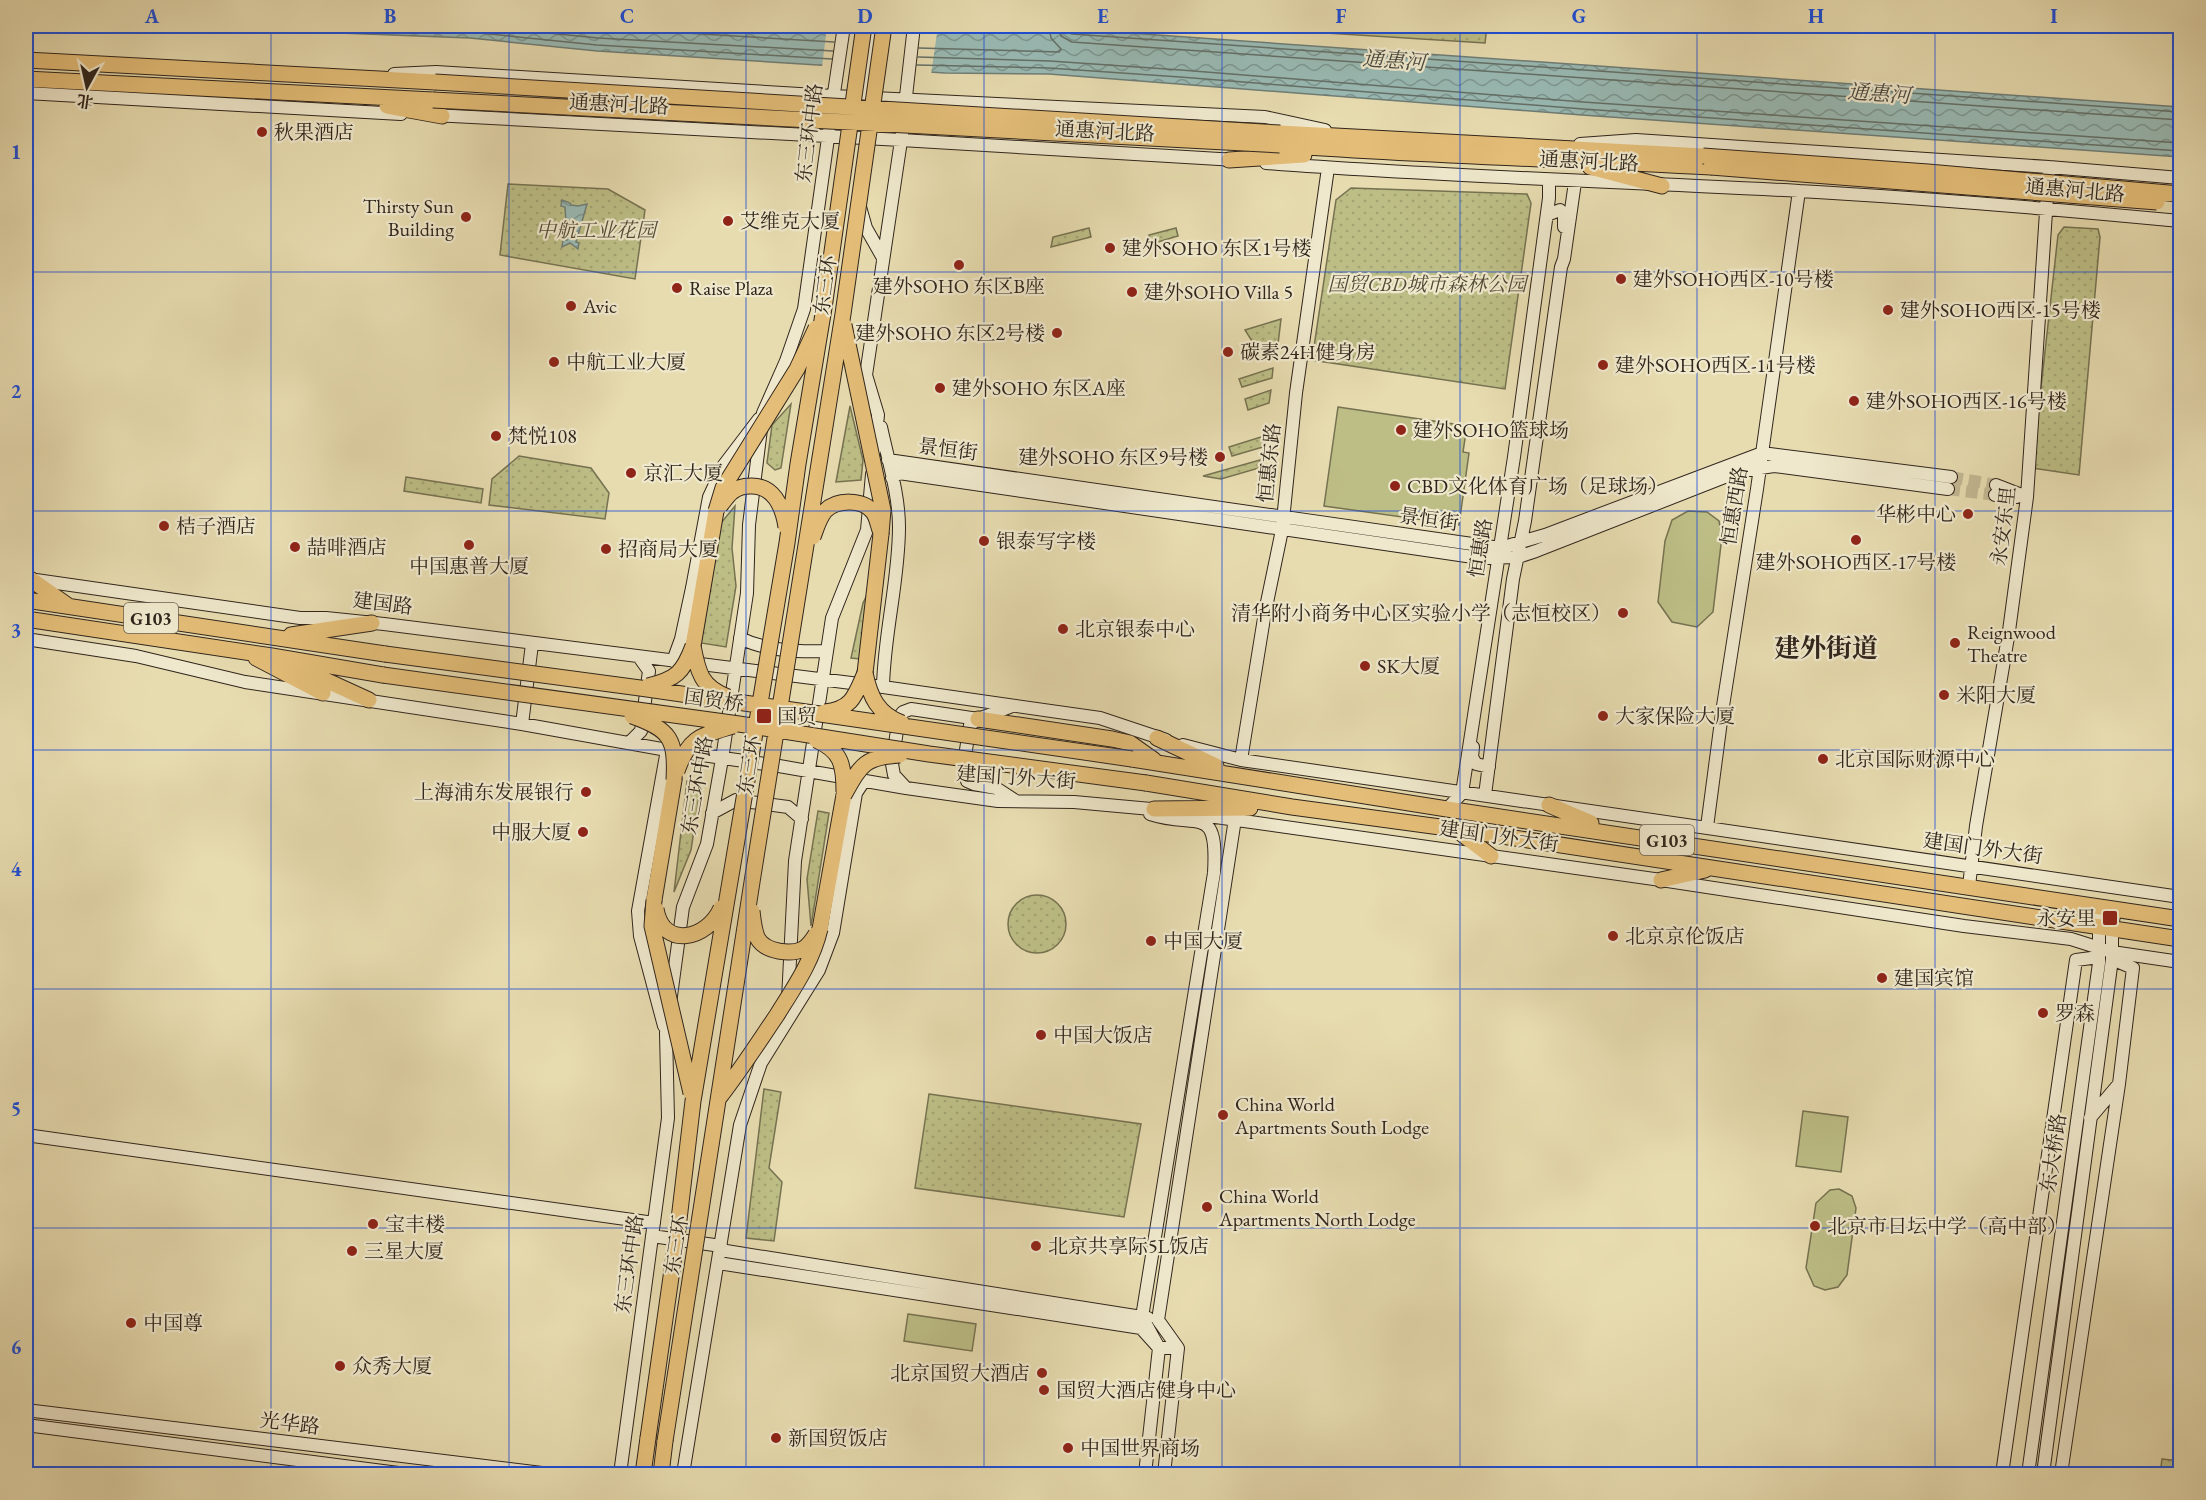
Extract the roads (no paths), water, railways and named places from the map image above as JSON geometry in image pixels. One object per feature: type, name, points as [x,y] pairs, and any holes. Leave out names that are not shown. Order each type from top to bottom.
[{"type":"highway","name":"东三环","points":[[643,1474],[678,1228],[693,1101],[787,543],[824,308],[864,26]]},
{"type":"highway","name":"东三环","points":[[661,1474],[752,882],[843,314],[884,26]]},
{"type":"highway","name":"通惠河北路","points":[[26,60],[435,82],[1558,159],[1707,162],[1940,173],[2181,194]]},
{"type":"highway","name":"通惠河北路","points":[[26,79],[1280,139]]},
{"type":"highway","points":[[325,95],[442,116]]},
{"type":"highway","points":[[1229,160],[1359,144]]},
{"type":"highway","name":"通惠河北路","points":[[1359,144],[1546,146],[2181,204]]},
{"type":"highway","points":[[1558,159],[1662,186]]},
{"type":"highway","points":[[640,688],[661,683],[681,673],[686,666],[693,646],[716,511],[723,488],[797,369],[824,308]]},
{"type":"highway","points":[[806,712],[828,712],[843,708],[854,699],[865,674],[881,534],[883,510],[843,314]]},
{"type":"highway","points":[[716,511],[731,492],[738,488],[757,486],[765,488],[778,500],[783,512],[787,543]]},
{"type":"highway","points":[[802,565],[822,516],[826,510],[836,504],[848,502],[864,505],[873,511],[881,534]]},
{"type":"highway","points":[[28,578],[70,606]]},
{"type":"highway","name":"G103","points":[[26,600],[276,637]]},
{"type":"highway","name":"G103","points":[[26,619],[272,656]]},
{"type":"highway","points":[[276,637],[372,622]]},
{"type":"highway","name":"国贸桥","points":[[276,637],[1132,759]]},
{"type":"highway","points":[[693,646],[700,673],[707,685],[716,693],[742,703]]},
{"type":"highway","points":[[245,652],[323,693]]},
{"type":"highway","points":[[272,656],[369,700]]},
{"type":"highway","name":"国贸桥","points":[[272,656],[383,675],[1146,783]]},
{"type":"highway","points":[[865,674],[869,692],[878,708],[897,721],[918,729]]},
{"type":"highway","points":[[603,705],[657,725],[672,741],[675,761],[674,780],[654,900],[652,926],[693,1101]]},
{"type":"highway","points":[[978,719],[1130,743],[1159,763]]},
{"type":"highway","points":[[674,780],[689,744],[706,735],[739,724]]},
{"type":"highway","points":[[719,1099],[742,1069],[800,978],[814,950],[819,929],[844,795],[844,770],[841,759],[834,751],[820,741],[800,734]]},
{"type":"highway","points":[[1157,738],[1232,774]]},
{"type":"highway","points":[[844,795],[859,770],[874,758],[929,754]]},
{"type":"highway","name":"建国门外大街","points":[[1132,759],[1447,809],[1613,832],[2181,919]]},
{"type":"highway","name":"建国门外大街","points":[[1146,783],[1292,807],[1455,829],[2181,939]]},
{"type":"highway","points":[[1548,805],[1613,832]]},
{"type":"highway","points":[[1154,809],[1292,807]]},
{"type":"highway","points":[[1455,829],[1491,856]]},
{"type":"highway","points":[[1661,880],[1713,868]]},
{"type":"highway","points":[[654,900],[657,918],[666,931],[682,936],[696,934],[714,921],[720,910],[729,879]]},
{"type":"highway","points":[[752,882],[754,927],[759,940],[765,947],[776,951],[803,949],[819,929]]},
{"type":"street","name":"东三环中路","points":[[620,1474],[668,1118],[666,1033],[683,907],[707,844],[747,593],[749,525],[763,413],[790,350],[804,309],[844,26]]},
{"type":"street","points":[[875,26],[857,167],[857,193],[866,228],[883,258]]},
{"type":"street","points":[[883,687],[896,573],[898,507],[878,415],[866,375],[901,140],[914,26]]},
{"type":"street","name":"通惠河北路","points":[[348,77],[436,72],[833,96],[1265,117],[1359,144]]},
{"type":"street","name":"通惠河北路","points":[[26,93],[901,140],[1549,181],[1799,191],[2045,208],[2181,221]]},
{"type":"street","name":"通惠河北路","points":[[1546,146],[1636,140],[2181,178]]},
{"type":"street","name":"永安东里","points":[[1969,886],[2009,631],[2027,497],[2049,167]]},
{"type":"street","name":"恒惠东路","points":[[1241,760],[1264,612],[1282,524],[1296,393],[1328,168]]},
{"type":"street","name":"恒惠路","points":[[1462,792],[1518,428],[1547,215],[1549,181]]},
{"type":"street","name":"恒惠路","points":[[1485,795],[1502,659],[1575,182]]},
{"type":"street","name":"恒惠西路","points":[[1707,827],[1722,706],[1762,453],[1799,191]]},
{"type":"street","points":[[1547,215],[1560,210],[1564,214],[1561,267]]},
{"type":"street","points":[[673,661],[681,639],[709,497],[724,465],[763,413]]},
{"type":"street","points":[[787,1019],[795,861],[822,680],[832,618],[867,530],[878,415]]},
{"type":"street","name":"景恒街","points":[[888,460],[1474,557],[1499,553],[1520,543],[1762,453],[1949,483],[1774,466],[1759,467],[1740,471],[1518,556],[1499,553]]},
{"type":"street","name":"景恒街","points":[[892,478],[899,473],[1282,524]]},
{"type":"street","points":[[1995,490],[2027,497]]},
{"type":"street","name":"建国路","points":[[28,578],[300,618],[372,622],[822,680]]},
{"type":"street","points":[[740,638],[753,645],[793,651],[827,651]]},
{"type":"street","points":[[26,639],[136,656],[245,682],[522,724],[667,750],[638,911],[640,936],[666,1033]]},
{"type":"street","points":[[522,724],[532,644]]},
{"type":"street","points":[[629,743],[641,731],[649,671],[639,657]]},
{"type":"street","points":[[1480,677],[1472,757],[1476,765],[1489,767]]},
{"type":"street","name":"建国门外大街","points":[[822,680],[1100,718],[1157,738],[1241,760],[2181,897]]},
{"type":"street","points":[[1014,706],[978,719],[970,725],[964,762],[967,781],[996,788],[1016,801]]},
{"type":"street","points":[[906,788],[894,775],[892,764],[899,717],[903,712],[910,709],[978,719]]},
{"type":"street","name":"建国门外大街","points":[[667,750],[998,801],[1119,804],[1235,819],[1964,926],[2071,939],[2105,954],[2181,962]]},
{"type":"street","points":[[683,1474],[740,1125],[761,1063],[819,970],[831,942],[856,793],[864,781]]},
{"type":"street","points":[[1447,809],[1462,792]]},
{"type":"street","points":[[712,813],[736,800],[788,807],[802,819]]},
{"type":"street","points":[[1119,804],[1156,816],[1205,823],[1213,832],[1215,851],[1214,873],[1142,1317],[1159,1348],[1145,1474]]},
{"type":"street","points":[[1158,1320],[1235,819]]},
{"type":"street","name":"东大桥路","points":[[2043,1474],[2089,1119],[2108,908]]},
{"type":"street","points":[[2002,1474],[2076,960],[2105,954],[2133,968],[2119,1084],[2061,1474]]},
{"type":"street","name":"东大桥路","points":[[2028,1474],[2105,954]]},
{"type":"street","points":[[2089,1119],[2119,1084]]},
{"type":"street","points":[[26,1135],[654,1223]]},
{"type":"street","points":[[652,1236],[1158,1320],[1178,1348],[1164,1474]]},
{"type":"street","points":[[718,1263],[1141,1328],[1159,1348],[1178,1348]]},
{"type":"street","name":"光华路","points":[[26,1410],[550,1474]]},
{"type":"street","name":"光华路","points":[[26,1425],[406,1474]]},
{"type":"water","name":"通惠河","points":[[160,26],[1029,26],[2180,107],[2180,157],[1582,115],[1049,74],[945,73],[597,51],[470,38]]},
{"type":"water","points":[[562,200],[571,205],[587,204],[576,242],[579,243],[578,249],[570,243],[562,247],[563,240],[567,240],[565,207],[561,206]]},
{"type":"tunnel","points":[[1951,477],[1996,485]]},
{"type":"tunnel","points":[[1948,489],[1995,495]]},
{"type":"place","name":"秋果酒店","points":[[262,132]]},
{"type":"place","name":"Thirsty Sun Building","points":[[466,217]]},
{"type":"place","name":"艾维克大厦","points":[[728,221]]},
{"type":"place","name":"建外SOHO 东区1号楼","points":[[1110,248]]},
{"type":"place","name":"建外SOHO 东区B座","points":[[959,265]]},
{"type":"place","name":"建外SOHO西区-10号楼","points":[[1621,279]]},
{"type":"place","name":"Raise Plaza","points":[[677,288]]},
{"type":"place","name":"建外SOHO Villa 5","points":[[1132,292]]},
{"type":"place","name":"Avic","points":[[571,306]]},
{"type":"place","name":"建外SOHO西区-15号楼","points":[[1888,310]]},
{"type":"place","name":"建外SOHO 东区2号楼","points":[[1057,333]]},
{"type":"place","name":"碳素24H健身房","points":[[1228,352]]},
{"type":"place","name":"中航工业大厦","points":[[554,362]]},
{"type":"place","name":"建外SOHO西区-11号楼","points":[[1603,365]]},
{"type":"place","name":"建外SOHO 东区A座","points":[[940,388]]},
{"type":"place","name":"建外SOHO西区-16号楼","points":[[1854,401]]},
{"type":"place","name":"建外SOHO篮球场","points":[[1401,430]]},
{"type":"place","name":"梵悦108","points":[[496,436]]},
{"type":"place","name":"建外SOHO 东区9号楼","points":[[1220,457]]},
{"type":"place","name":"京汇大厦","points":[[631,473]]},
{"type":"place","name":"CBD文化体育广场（足球场）","points":[[1395,486]]},
{"type":"place","name":"华彬中心","points":[[1968,514]]},
{"type":"place","name":"桔子酒店","points":[[164,526]]},
{"type":"place","name":"建外SOHO西区-17号楼","points":[[1856,540]]},
{"type":"place","name":"银泰写字楼","points":[[984,541]]},
{"type":"place","name":"中国惠普大厦","points":[[469,545]]},
{"type":"place","name":"喆啡酒店","points":[[295,547]]},
{"type":"place","name":"招商局大厦","points":[[606,549]]},
{"type":"place","name":"清华附小商务中心区实验小学（志恒校区）","points":[[1623,613]]},
{"type":"place","name":"北京银泰中心","points":[[1063,629]]},
{"type":"place","name":"Reignwood Theatre","points":[[1955,643]]},
{"type":"place","name":"SK大厦","points":[[1365,666]]},
{"type":"place","name":"米阳大厦","points":[[1944,695]]},
{"type":"place","name":"国贸","points":[[764,716]]},
{"type":"place","name":"大家保险大厦","points":[[1603,716]]},
{"type":"place","name":"北京国际财源中心","points":[[1823,759]]},
{"type":"place","name":"上海浦东发展银行","points":[[586,792]]},
{"type":"place","name":"中服大厦","points":[[583,832]]},
{"type":"place","name":"永安里","points":[[2110,918]]},
{"type":"place","name":"北京京伦饭店","points":[[1613,936]]},
{"type":"place","name":"中国大厦","points":[[1151,941]]},
{"type":"place","name":"建国宾馆","points":[[1882,978]]},
{"type":"place","name":"罗森","points":[[2043,1013]]},
{"type":"place","name":"中国大饭店","points":[[1041,1035]]},
{"type":"place","name":"China World Apartments South Lodge","points":[[1223,1115]]},
{"type":"place","name":"China World Apartments North Lodge","points":[[1207,1207]]},
{"type":"place","name":"宝丰楼","points":[[373,1224]]},
{"type":"place","name":"北京市日坛中学（高中部）","points":[[1815,1226]]},
{"type":"place","name":"北京共享际5L饭店","points":[[1036,1246]]},
{"type":"place","name":"三星大厦","points":[[352,1251]]},
{"type":"place","name":"中国尊","points":[[131,1323]]},
{"type":"place","name":"众秀大厦","points":[[340,1366]]},
{"type":"place","name":"北京国贸大酒店","points":[[1042,1373]]},
{"type":"place","name":"国贸大酒店健身中心","points":[[1044,1390]]},
{"type":"place","name":"新国贸饭店","points":[[776,1438]]},
{"type":"place","name":"中国世界商场","points":[[1068,1448]]},
{"type":"district","name":"建外街道","points":[[1826,648]]},
{"type":"park label","name":"中航工业花园","points":[[596,230]]},
{"type":"park label","name":"国贸CBD城市森林公园","points":[[1427,284]]}]
